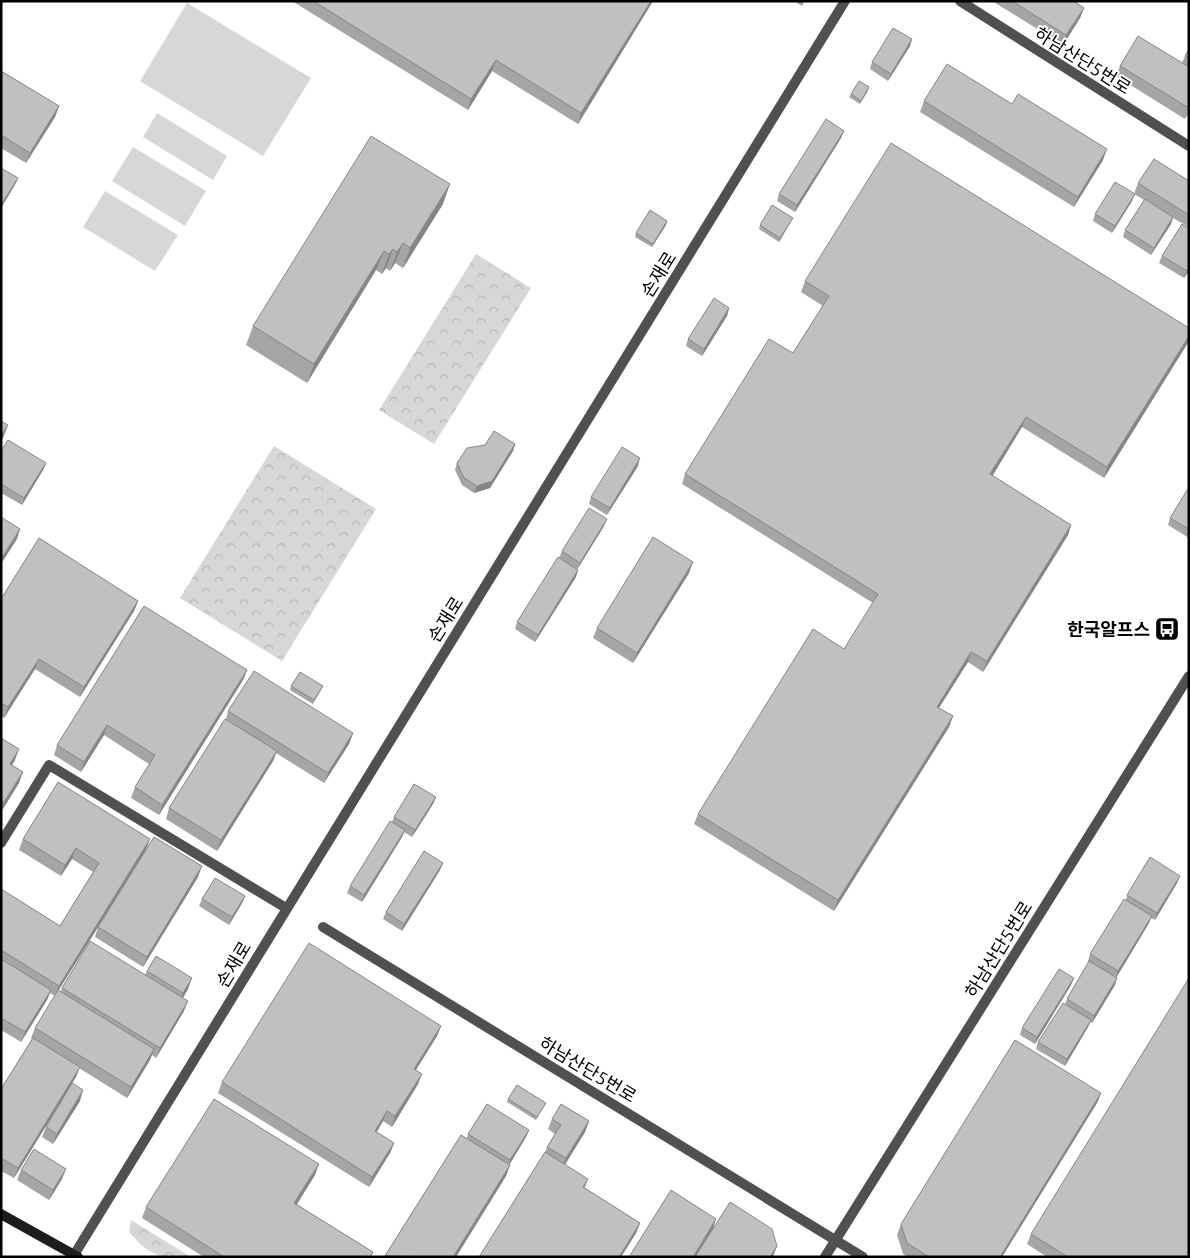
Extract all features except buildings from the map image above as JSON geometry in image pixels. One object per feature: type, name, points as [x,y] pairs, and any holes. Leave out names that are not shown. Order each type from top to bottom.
[{"type":"main road","name":"손재로","points":[[1,1214],[76,1256]]},
{"type":"street","name":"손재로","points":[[76,1256],[286,908],[845,1]]},
{"type":"street","name":"하남산단5번로","points":[[960,1],[1189,146]]},
{"type":"street","name":"하남산단5번로","points":[[825,1257],[1189,676]]},
{"type":"street","points":[[1,843],[49,765],[286,908]]},
{"type":"street","name":"하남산단5번로","points":[[324,927],[836,1240]]},
{"type":"street","points":[[836,1240],[863,1257]]},
{"type":"green space","points":[[187,3],[311,78],[263,156],[140,81]]},
{"type":"green space","points":[[157,113],[227,156],[213,180],[143,137]]},
{"type":"green space","points":[[133,147],[206,191],[185,226],[112,181]]},
{"type":"green space","points":[[105,191],[178,235],[155,271],[83,227]]},
{"type":"green space","points":[[476,254],[531,288],[434,444],[379,410]]},
{"type":"green space","points":[[274,446],[376,509],[282,661],[180,598]]},
{"type":"green space","points":[[131,1220],[191,1257],[163,1256],[150,1251],[129,1232]]},
{"type":"place","name":"한국알프스","points":[[1167,629]]}]
